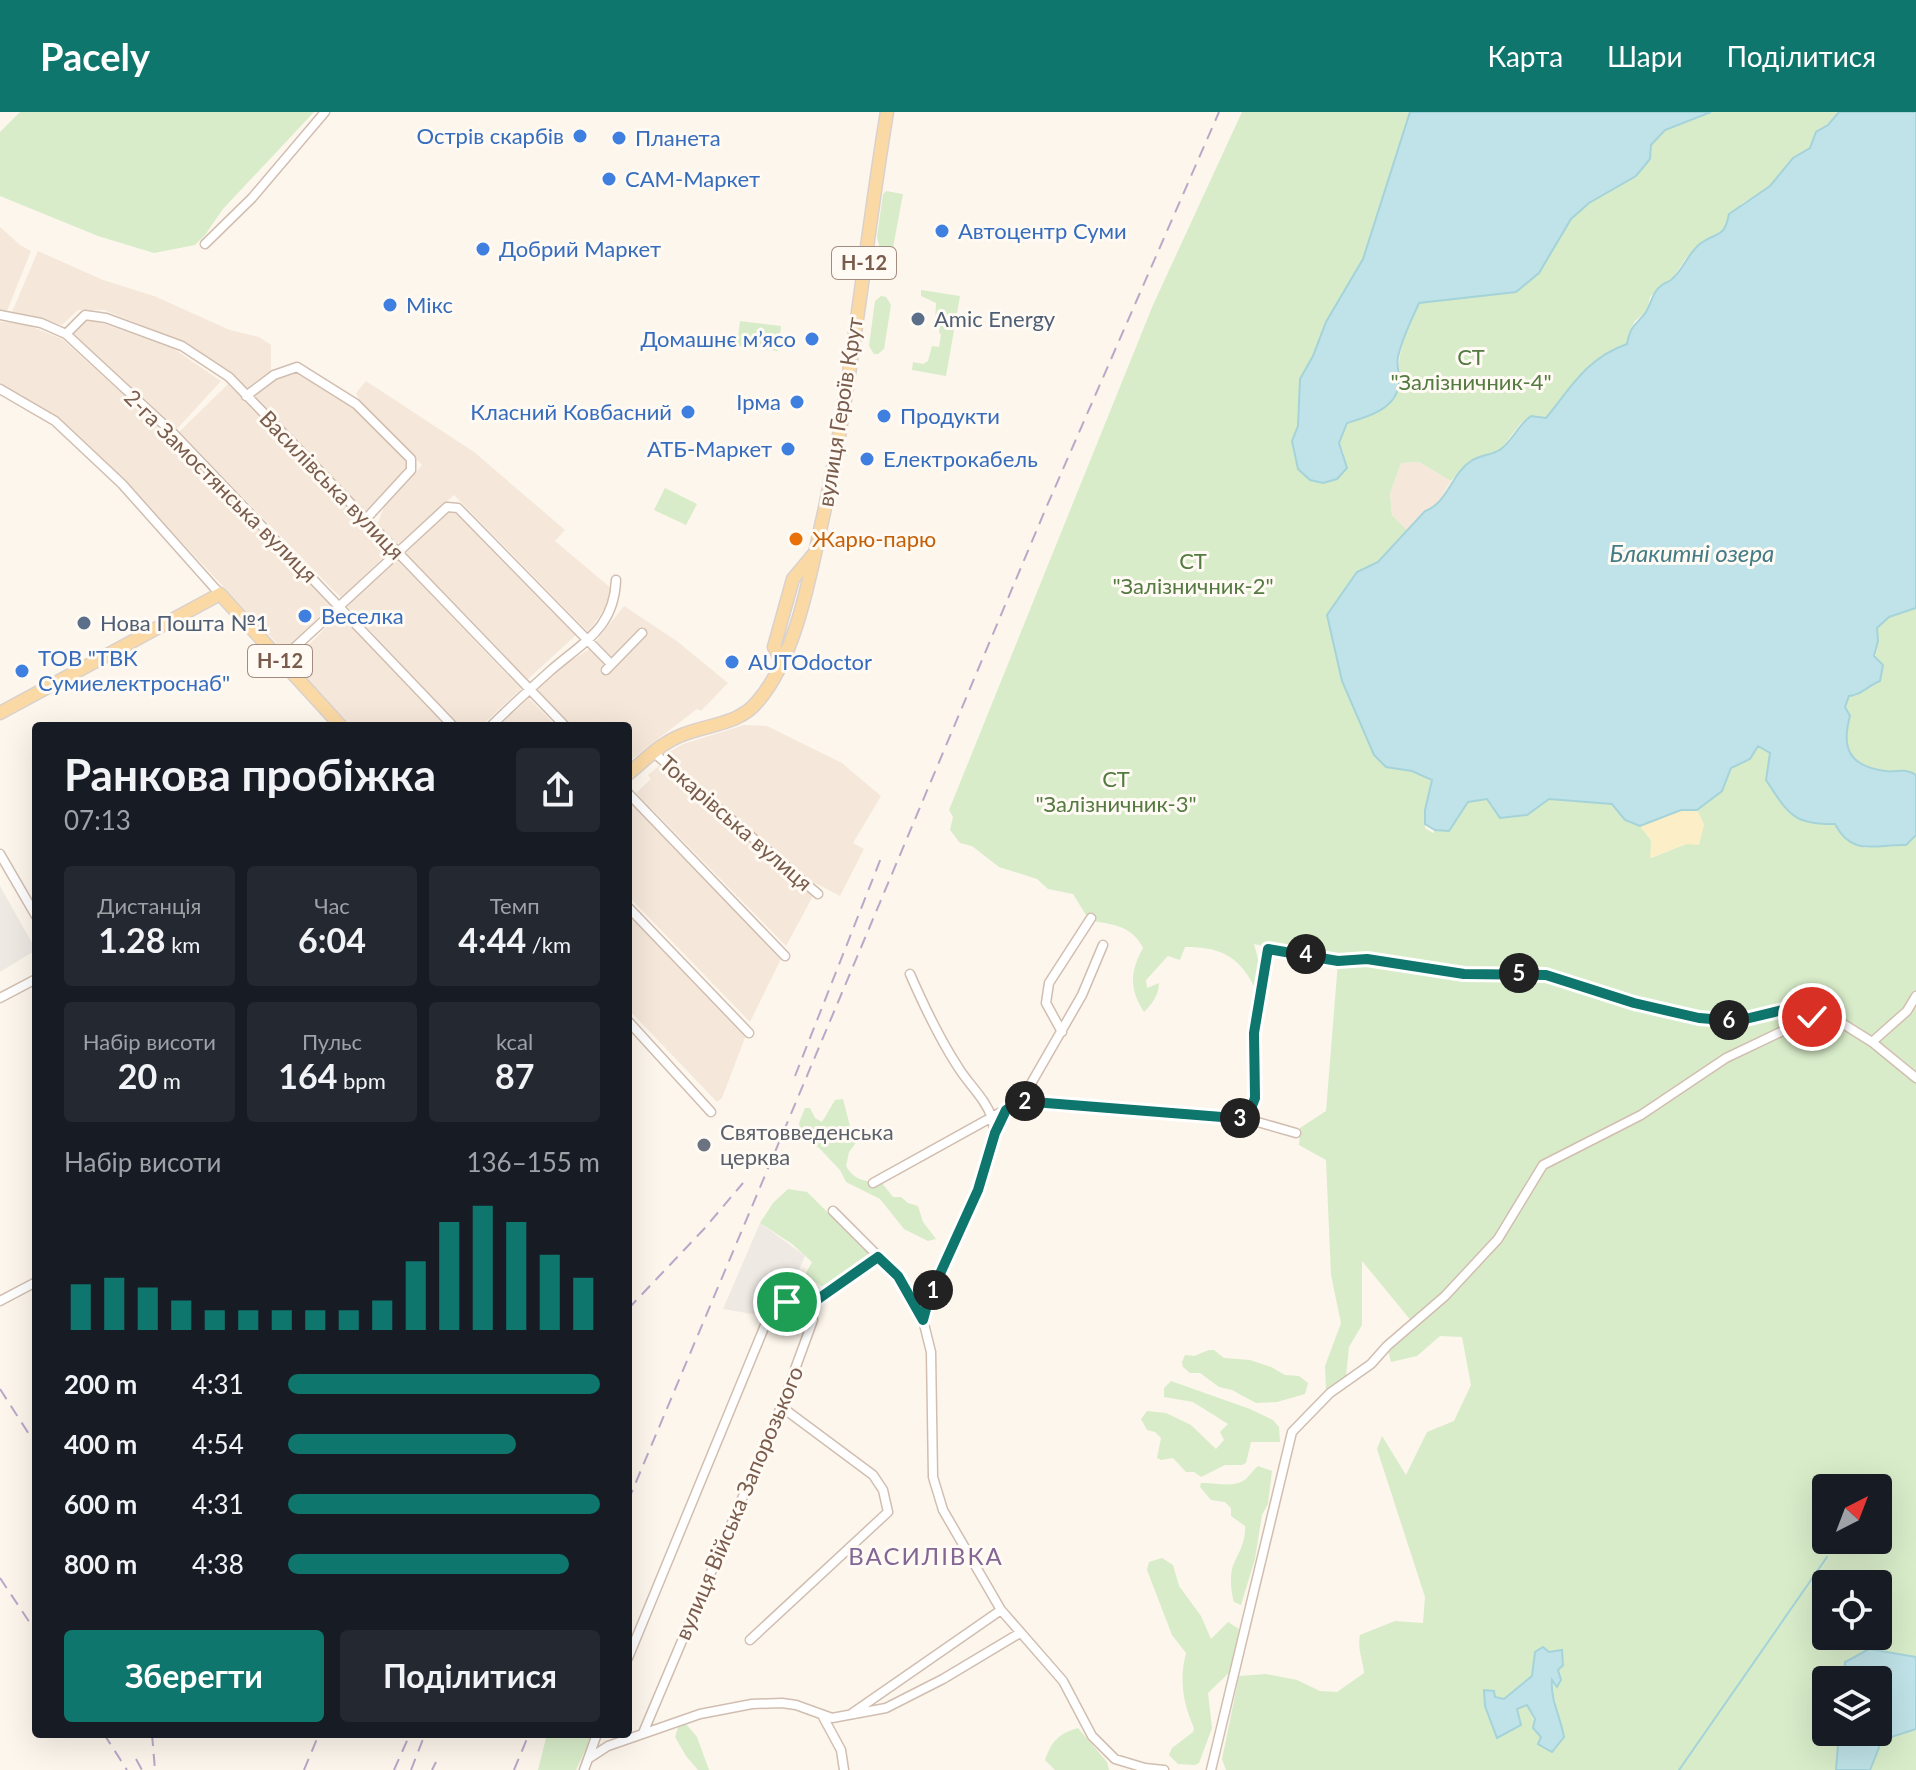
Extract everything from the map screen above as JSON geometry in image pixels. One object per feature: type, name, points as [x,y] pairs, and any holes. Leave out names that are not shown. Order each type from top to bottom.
[{"type":"main road","name":"вулиця Героїв Крут","points":[[653,752],[682,735],[732,720],[747,712],[758,703],[788,649],[817,549],[843,414],[887,112]]},
{"type":"main road","name":"Н-12","points":[[220,594],[337,722]]},
{"type":"main road","points":[[0,713],[220,594]]},
{"type":"main road","name":"Н-12","points":[[632,770],[653,752]]},
{"type":"street","points":[[205,244],[252,198],[325,112]]},
{"type":"street","name":"2-га Замостянська вулиця","points":[[0,315],[41,323],[66,334],[174,434],[449,722]]},
{"type":"street","name":"Василівська вулиця","points":[[66,334],[85,315],[106,318],[182,346],[229,377],[561,722]]},
{"type":"street","points":[[246,396],[274,375],[297,367],[356,404],[411,459],[411,470],[365,520]]},
{"type":"street","points":[[0,389],[55,421],[122,484],[220,594]]},
{"type":"street","points":[[280,661],[447,507],[458,508],[590,641],[609,667],[642,633]]},
{"type":"street","points":[[495,722],[530,689],[590,641],[615,599],[616,580]]},
{"type":"street","name":"Токарівська вулиця","points":[[653,752],[818,894]]},
{"type":"street","points":[[632,797],[785,956]]},
{"type":"street","points":[[0,854],[32,909]]},
{"type":"street","points":[[632,911],[749,1033]]},
{"type":"street","points":[[1062,1032],[1046,1003],[1049,983],[1091,918]]},
{"type":"street","points":[[873,1183],[1021,1101],[1082,995],[1103,945]]},
{"type":"street","points":[[1247,1119],[1255,1098],[1254,1033],[1268,949],[1338,961],[1367,959],[1464,974],[1546,975],[1624,1000],[1699,1018],[1737,1021],[1783,1010],[1837,1020],[1872,1042],[1916,1078]]},
{"type":"street","points":[[910,974],[936,1033],[960,1071],[979,1093],[991,1116],[995,1133]]},
{"type":"street","points":[[0,998],[32,981]]},
{"type":"street","points":[[1872,1042],[1907,1011],[1916,996]]},
{"type":"street","points":[[1211,1770],[1292,1432],[1330,1393],[1371,1364],[1387,1346],[1445,1296],[1498,1239],[1543,1165],[1641,1115],[1726,1058],[1812,1017]]},
{"type":"street","points":[[632,1025],[711,1112]]},
{"type":"street","points":[[1021,1101],[1247,1119],[1296,1133]]},
{"type":"street","points":[[923,1320],[929,1298],[974,1201],[995,1133],[1006,1110]]},
{"type":"street","points":[[833,1211],[898,1276],[923,1320],[931,1352],[933,1477],[943,1510],[1001,1610],[1063,1681],[1092,1736],[1115,1759],[1164,1770]]},
{"type":"street","points":[[632,1648],[768,1318],[787,1302],[811,1304],[878,1257]]},
{"type":"street","points":[[0,1301],[32,1284]]},
{"type":"street","name":"вулиця Війська Запорозького","points":[[643,1733],[783,1402],[813,1320],[811,1304]]},
{"type":"street","points":[[750,1640],[888,1512],[883,1490],[873,1475],[787,1411],[783,1402]]},
{"type":"street","points":[[847,1717],[1001,1610]]},
{"type":"street","points":[[632,1737],[700,1714],[752,1704],[796,1705],[832,1718],[886,1708],[943,1679],[1020,1633]]},
{"type":"street","points":[[822,1715],[841,1750],[844,1770]]},
{"type":"street","points":[[584,1770],[596,1738]]},
{"type":"street","points":[[588,1759],[608,1746],[630,1738]]},
{"type":"shaded area","points":[[0,227],[31,251],[7,311],[0,310]]},
{"type":"shaded area","points":[[38,251],[103,280],[154,296],[230,330],[259,337],[271,345],[271,374],[250,391],[231,372],[184,342],[104,310],[78,310],[62,325],[12,312]]},
{"type":"shaded area","points":[[88,318],[174,349],[221,381],[176,430],[72,335]]},
{"type":"shaded area","points":[[0,322],[23,323],[62,339],[170,436],[331,605],[284,651],[108,464],[60,419],[0,384]]},
{"type":"shaded area","points":[[298,371],[355,407],[408,460],[407,469],[366,513],[253,396],[286,372]]},
{"type":"shaded area","points":[[366,381],[474,452],[565,530],[555,541],[612,589],[604,610],[588,632],[454,495],[397,545],[377,525],[384,507],[422,465],[361,404],[356,393]]},
{"type":"shaded area","points":[[228,384],[389,552],[341,598],[179,432]]},
{"type":"shaded area","points":[[1419,462],[1451,481],[1435,508],[1425,511],[1407,530],[1392,515],[1390,494],[1401,463]]},
{"type":"shaded area","points":[[451,509],[456,509],[576,635],[527,680],[405,553]]},
{"type":"shaded area","points":[[397,559],[521,689],[485,722],[455,722],[347,606]]},
{"type":"shaded area","points":[[624,606],[678,642],[728,683],[701,711],[697,709],[632,759],[632,722],[568,722],[536,688],[591,648],[606,663],[600,669],[607,676],[646,635],[641,630],[613,658],[596,641]]},
{"type":"shaded area","points":[[339,614],[442,722],[348,722],[291,663]]},
{"type":"shaded area","points":[[529,698],[552,722],[503,722]]},
{"type":"shaded area","points":[[744,725],[767,726],[842,763],[881,796],[853,843],[864,849],[840,896],[813,882],[664,755],[683,744]]},
{"type":"shaded area","points":[[660,765],[813,896],[786,946],[636,793],[651,779],[648,775]]},
{"type":"shaded area","points":[[632,803],[781,959],[750,1022],[632,900]]},
{"type":"shaded area","points":[[0,886],[32,943],[32,952],[0,972]]},
{"type":"shaded area","points":[[632,917],[746,1035],[722,1098],[717,1102],[632,1013]]},
{"type":"shaded area","points":[[760,1223],[805,1256],[786,1299],[764,1316],[723,1309]]},
{"type":"green space","points":[[20,112],[314,112],[223,209],[195,245],[154,253],[98,236],[0,196],[0,132]]},
{"type":"green space","points":[[1242,112],[1410,112],[1363,259],[1326,322],[1300,379],[1298,426],[1292,441],[1344,454],[1339,443],[1347,423],[1357,420],[1399,384],[1401,352],[1419,303],[1516,291],[1571,219],[1589,203],[1636,176],[1650,159],[1651,145],[1665,130],[1711,112],[1839,112],[1828,125],[1816,132],[1810,148],[1793,158],[1770,186],[1741,204],[1726,229],[1716,238],[1703,242],[1686,258],[1672,279],[1650,297],[1647,311],[1635,321],[1629,332],[1627,344],[1590,365],[1546,418],[1530,416],[1501,449],[1470,461],[1451,481],[1419,462],[1401,463],[1390,494],[1392,515],[1407,530],[1378,562],[1357,572],[1327,615],[1334,643],[1386,767],[1412,771],[1433,782],[1425,810],[1425,828],[1433,833],[1435,830],[1449,831],[1469,802],[1488,799],[1527,815],[1549,799],[1612,804],[1625,820],[1640,826],[1651,840],[1651,858],[1686,844],[1704,825],[1697,810],[1722,791],[1731,767],[1750,759],[1758,745],[1770,753],[1818,824],[1835,824],[1865,848],[1906,845],[1916,835],[1916,1657],[1875,1650],[1892,1650],[1892,1570],[1812,1570],[1812,1650],[1867,1650],[1845,1662],[1845,1666],[1812,1666],[1812,1746],[1838,1746],[1836,1770],[1226,1770],[1222,1759],[1239,1676],[1266,1674],[1297,1680],[1320,1691],[1337,1692],[1364,1673],[1360,1635],[1395,1621],[1423,1623],[1425,1597],[1377,1449],[1382,1436],[1406,1475],[1427,1432],[1454,1421],[1471,1385],[1462,1337],[1440,1336],[1417,1356],[1391,1362],[1387,1346],[1413,1323],[1362,1261],[1362,1325],[1349,1347],[1346,1376],[1326,1391],[1325,1366],[1341,1323],[1331,1275],[1326,1160],[1299,1145],[1300,1128],[1326,1111],[1338,962],[1254,944],[1260,976],[1258,986],[1254,986],[1241,967],[1226,955],[1208,949],[1185,947],[1180,960],[1168,956],[1146,980],[1147,988],[1159,983],[1154,999],[1144,1012],[1133,980],[1143,948],[1133,934],[1120,927],[1089,920],[1073,894],[1048,889],[1037,879],[999,867],[972,846],[960,843],[950,830],[953,817],[949,810],[1153,305]],"holes":[[[1543,1648],[1548,1652],[1551,1691],[1556,1702],[1552,1752],[1538,1744],[1541,1737],[1527,1705],[1517,1709],[1521,1725],[1497,1738],[1495,1697],[1504,1699],[1532,1676],[1536,1651]]]},
{"type":"green space","points":[[886,191],[903,194],[889,269],[878,266],[877,237]]},
{"type":"green space","points":[[921,290],[960,296],[946,376],[912,370],[913,362],[923,364],[928,361],[932,346],[939,347],[941,334],[940,324],[935,322],[936,303],[921,296]]},
{"type":"green space","points":[[881,296],[886,297],[891,305],[884,349],[874,354],[869,346],[875,301]]},
{"type":"green space","points":[[740,321],[781,326],[778,351],[737,346]]},
{"type":"green space","points":[[665,488],[697,504],[686,525],[654,510]]},
{"type":"green space","points":[[1916,608],[1916,775],[1907,771],[1875,769],[1853,757],[1845,743],[1850,716],[1845,707],[1849,696],[1856,696],[1862,690],[1871,674],[1876,656],[1877,628],[1889,617]]},
{"type":"green space","points":[[843,1099],[851,1130],[859,1139],[849,1152],[846,1166],[849,1171],[866,1181],[882,1183],[893,1197],[901,1197],[918,1206],[923,1222],[936,1239],[928,1241],[904,1229],[880,1199],[846,1182],[840,1170],[819,1148],[801,1136],[799,1123],[805,1108],[810,1108],[815,1118],[822,1122],[835,1100]]},
{"type":"green space","points":[[788,1189],[807,1192],[872,1256],[827,1290],[805,1275],[812,1262],[792,1244],[760,1223],[773,1203]]},
{"type":"green space","points":[[1209,1350],[1224,1358],[1250,1360],[1285,1375],[1299,1376],[1308,1383],[1305,1394],[1277,1402],[1256,1403],[1183,1367],[1185,1355],[1194,1356]]},
{"type":"green space","points":[[1171,1381],[1273,1420],[1279,1427],[1280,1442],[1251,1442],[1246,1463],[1225,1465],[1201,1477],[1194,1472],[1186,1472],[1173,1458],[1157,1458],[1161,1438],[1147,1430],[1141,1419],[1147,1411],[1166,1413],[1191,1425],[1216,1449],[1224,1440],[1220,1432],[1228,1424],[1193,1402],[1164,1397],[1164,1388]]},
{"type":"green space","points":[[1258,1466],[1272,1471],[1268,1504],[1262,1515],[1255,1559],[1241,1605],[1234,1602],[1231,1577],[1232,1567],[1244,1541],[1245,1526],[1231,1516],[1231,1508],[1225,1502],[1211,1500],[1200,1487],[1201,1483],[1238,1483]]},
{"type":"green space","points":[[1162,1558],[1173,1565],[1179,1586],[1201,1616],[1211,1639],[1228,1622],[1239,1629],[1231,1671],[1208,1693],[1212,1728],[1199,1763],[1195,1765],[1178,1764],[1169,1755],[1172,1748],[1194,1728],[1183,1691],[1186,1653],[1172,1635],[1147,1570],[1149,1562]]},
{"type":"green space","points":[[679,1724],[686,1724],[697,1737],[709,1770],[698,1770],[686,1756],[675,1737]]},
{"type":"green space","points":[[1078,1728],[1107,1762],[1109,1770],[1055,1770],[1045,1760],[1057,1739]]},
{"type":"green space","points":[[1916,1729],[1916,1770],[1870,1770],[1880,1746],[1892,1746],[1892,1737]]},
{"type":"green space","points":[[546,1738],[591,1738],[576,1770],[538,1770]]},
{"type":"sand","points":[[1681,810],[1697,810],[1704,825],[1699,845],[1686,844],[1650,858],[1651,840],[1640,826]]},
{"type":"water","points":[[1410,112],[1711,112],[1665,130],[1651,145],[1650,159],[1636,176],[1589,203],[1571,219],[1539,273],[1516,292],[1419,303],[1400,350],[1399,383],[1393,399],[1380,410],[1347,423],[1339,443],[1347,468],[1337,479],[1323,483],[1310,480],[1298,469],[1292,441],[1298,426],[1300,379],[1326,322],[1363,259]]},
{"type":"water","name":"Блакитні озера","points":[[1839,112],[1916,112],[1916,608],[1889,617],[1877,628],[1874,656],[1883,665],[1880,681],[1849,696],[1845,707],[1850,716],[1848,746],[1856,760],[1873,769],[1908,771],[1916,775],[1916,835],[1906,845],[1857,845],[1849,841],[1835,824],[1800,819],[1786,809],[1766,780],[1770,753],[1758,746],[1750,759],[1731,768],[1722,791],[1697,810],[1681,810],[1640,826],[1625,820],[1612,804],[1549,799],[1527,815],[1500,818],[1487,799],[1468,802],[1449,831],[1435,830],[1425,824],[1432,780],[1412,771],[1386,767],[1374,755],[1342,681],[1327,615],[1357,572],[1378,562],[1425,511],[1439,502],[1464,467],[1501,449],[1531,416],[1546,418],[1591,365],[1627,344],[1632,328],[1646,312],[1659,288],[1677,274],[1697,247],[1722,231],[1729,214],[1770,186],[1793,158],[1810,148],[1816,132],[1828,125]]},
{"type":"water","points":[[1543,1647],[1549,1652],[1562,1650],[1563,1665],[1558,1670],[1561,1680],[1557,1687],[1552,1680],[1552,1687],[1564,1737],[1552,1752],[1538,1744],[1541,1737],[1533,1728],[1535,1719],[1527,1705],[1517,1709],[1521,1725],[1497,1738],[1485,1706],[1484,1690],[1494,1691],[1495,1697],[1504,1699],[1532,1676],[1535,1652]]},
{"type":"water","points":[[1867,1650],[1916,1657],[1916,1729],[1892,1737],[1892,1666],[1845,1666],[1845,1662]]},
{"type":"water","points":[[1838,1746],[1880,1746],[1870,1770],[1836,1770]]},
{"type":"waterway","points":[[1679,1770],[1827,1557]]},
{"type":"railway","points":[[632,1491],[1046,508],[1219,112]]},
{"type":"railway","points":[[795,1076],[883,853]]},
{"type":"railway","points":[[632,1305],[743,1183]]},
{"type":"railway","points":[[0,1389],[32,1439]]},
{"type":"railway","points":[[0,1578],[32,1626]]},
{"type":"railway","points":[[107,1738],[127,1770]]},
{"type":"railway","points":[[152,1738],[155,1770]]},
{"type":"railway","points":[[304,1770],[317,1738]]},
{"type":"railway","points":[[394,1770],[408,1738]]},
{"type":"railway","points":[[411,1770],[423,1738]]},
{"type":"railway","points":[[514,1770],[527,1738]]},
{"type":"railway","points":[[136,1759],[142,1770]]},
{"type":"railway","points":[[432,1770],[436,1762]]},
{"type":"place","name":"Острів скарбів","points":[[580,136]]},
{"type":"place","name":"Планета","points":[[619,138]]},
{"type":"place","name":"САМ-Маркет","points":[[609,179]]},
{"type":"place","name":"Автоцентр Суми","points":[[942,231]]},
{"type":"place","name":"Добрий Маркет","points":[[483,249]]},
{"type":"place","name":"Мікс","points":[[390,305]]},
{"type":"place","name":"Amic Energy","points":[[918,319]]},
{"type":"place","name":"Домашнє м’ясо","points":[[812,339]]},
{"type":"place","name":"Ірма","points":[[797,402]]},
{"type":"place","name":"Класний Ковбасний","points":[[688,412]]},
{"type":"place","name":"Продукти","points":[[884,416]]},
{"type":"place","name":"АТБ-Маркет","points":[[788,449]]},
{"type":"place","name":"Електрокабель","points":[[867,459]]},
{"type":"place","name":"Жарю-парю","points":[[796,539]]},
{"type":"place","name":"Веселка","points":[[305,616]]},
{"type":"place","name":"Нова Пошта №1","points":[[84,623]]},
{"type":"place","name":"AUTOdoctor","points":[[732,662]]},
{"type":"place","name":"ТОВ \"ТВК Сумиелектроснаб\"","points":[[22,671]]},
{"type":"place","name":"Святовведенська церква","points":[[704,1145]]},
{"type":"district","name":"ВАСИЛІВКА","points":[[926,1557]]},
{"type":"route","points":[[787,1302],[811,1304],[878,1257],[898,1276],[923,1320],[929,1298],[978,1190],[995,1133],[1006,1110],[1021,1101],[1247,1119],[1255,1098],[1254,1033],[1268,949],[1338,961],[1367,959],[1464,974],[1546,975],[1634,1003],[1699,1018],[1737,1021],[1783,1010],[1812,1017]]},
{"type":"park label","name":"СТ \"Залізничник-4\"","points":[[1471,370]]},
{"type":"park label","name":"СТ \"Залізничник-2\"","points":[[1193,574]]},
{"type":"park label","name":"СТ \"Залізничник-3\"","points":[[1116,792]]}]
